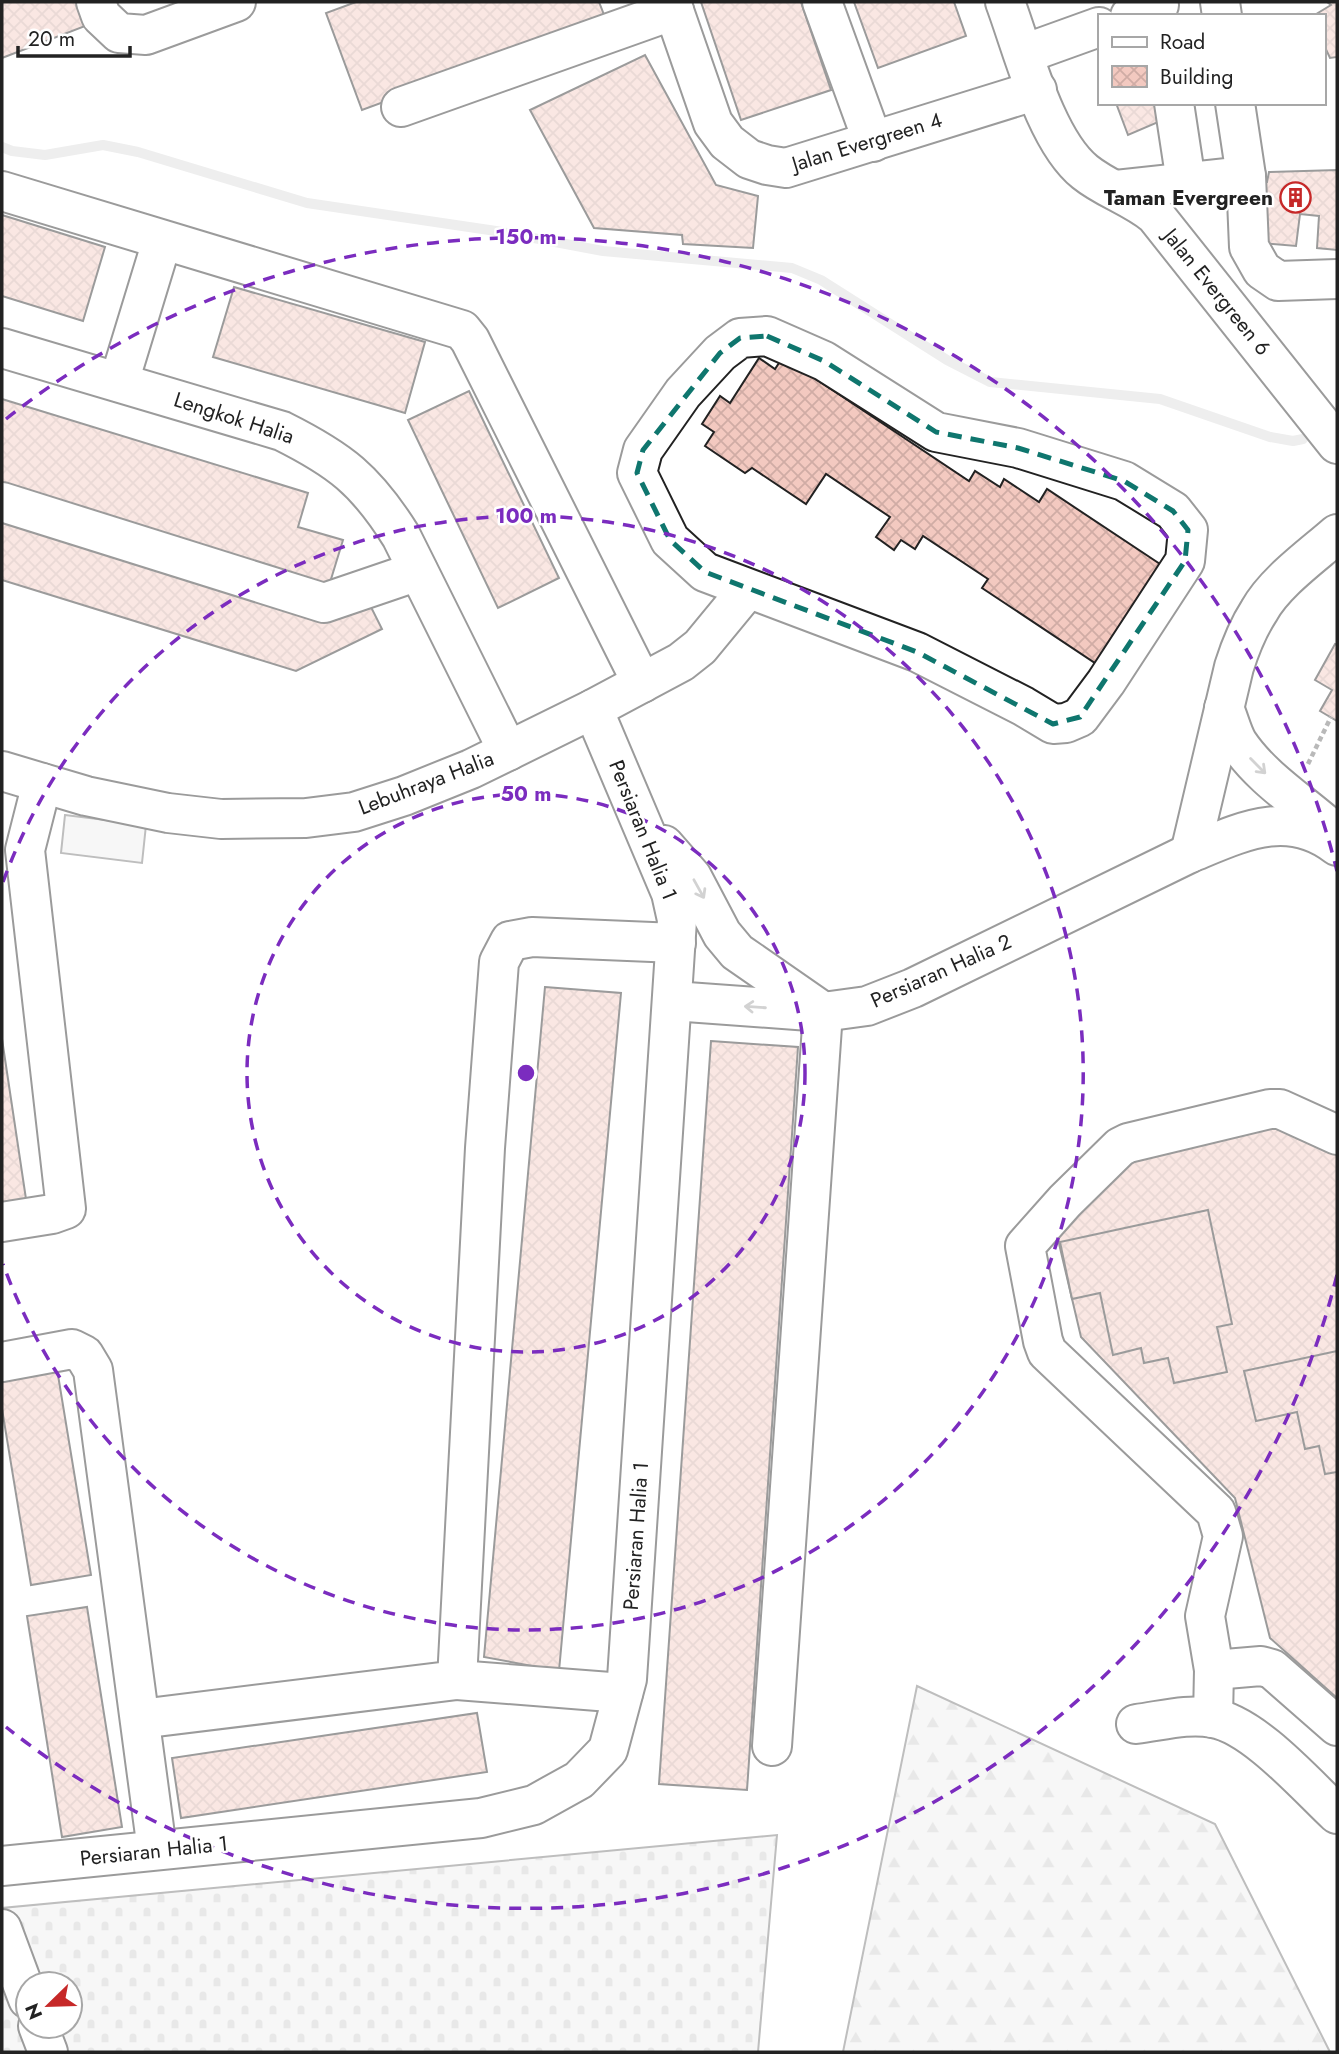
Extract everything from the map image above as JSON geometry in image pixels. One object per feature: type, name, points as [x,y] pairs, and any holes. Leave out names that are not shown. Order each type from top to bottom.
[{"type":"street","points":[[96,2],[101,16],[119,33],[146,35],[236,2]]},
{"type":"street","points":[[822,2],[873,142]]},
{"type":"street","name":"Jalan Evergreen 6","points":[[1005,2],[1058,139],[1074,162],[1087,174],[1142,204],[1170,231],[1330,421]]},
{"type":"street","points":[[401,107],[672,6]]},
{"type":"street","name":"Jalan Evergreen 4","points":[[672,6],[713,123],[727,142],[749,159],[767,165],[786,168],[1037,90]]},
{"type":"street","points":[[1024,54],[1098,27]]},
{"type":"street","points":[[1174,105],[1185,182]]},
{"type":"street","points":[[1235,105],[1246,176],[1249,247],[1262,270],[1278,281],[1337,279]]},
{"type":"street","points":[[1116,190],[1246,176]]},
{"type":"street","points":[[2,191],[462,330],[470,340],[642,683]]},
{"type":"street","points":[[119,382],[162,241]]},
{"type":"street","points":[[767,336],[824,361],[936,432],[1018,448],[1124,481],[1173,511],[1188,530],[1185,561],[1093,700],[1080,717],[1066,723],[1052,724],[1023,706],[917,652],[747,590],[705,572],[670,540],[637,473],[643,450],[683,393],[720,354],[740,338],[767,336]]},
{"type":"street","name":"Lengkok Halia","points":[[2,348],[282,431],[322,451],[357,478],[381,504],[401,536],[508,751]]},
{"type":"street","points":[[2,502],[324,603],[418,571]]},
{"type":"street","points":[[1190,853],[1240,649],[1259,610],[1274,592],[1337,534]]},
{"type":"street","name":"Lebuhraya Halia","points":[[2,771],[99,800],[168,813],[220,819],[306,818],[354,812],[404,796],[508,751],[681,662],[700,647],[747,590]]},
{"type":"street","points":[[1224,708],[1237,741],[1248,756],[1326,825],[1337,838]]},
{"type":"street","name":"Persiaran Halia 1","points":[[2,1866],[481,1818],[534,1805],[579,1780],[608,1750],[627,1679],[677,920],[671,893],[593,709]]},
{"type":"street","points":[[2,1222],[66,1209],[25,850],[42,783]]},
{"type":"street","points":[[639,818],[692,877],[722,934],[737,952],[823,1012],[772,1746]]},
{"type":"street","name":"Persiaran Halia 2","points":[[673,1001],[823,1012],[867,1006],[890,998],[1234,834],[1283,824],[1306,828],[1337,846]]},
{"type":"street","points":[[457,1680],[485,1148],[499,962],[510,941],[532,937],[676,943]]},
{"type":"street","points":[[1213,1718],[1214,1670],[1205,1616],[1223,1536],[1216,1512],[1047,1352],[1024,1250],[1026,1244],[1065,1200],[1120,1147],[1128,1143],[1222,1128],[1270,1109],[1280,1109],[1337,1135]]},
{"type":"street","points":[[2,1362],[72,1349],[84,1356],[93,1370],[158,1850]]},
{"type":"street","points":[[1214,1670],[1261,1666],[1272,1669],[1337,1726]]},
{"type":"street","points":[[140,1719],[457,1680],[623,1693]]},
{"type":"street","points":[[1136,1724],[1192,1717],[1213,1718],[1233,1724],[1256,1738],[1337,1814]]},
{"type":"street","points":[[2,1929],[17,1970]]},
{"type":"path","points":[[1310,760],[1331,718]]},
{"type":"highlighted area","points":[[767,336],[824,361],[936,432],[1018,448],[1124,481],[1173,511],[1188,530],[1185,561],[1080,717],[1053,724],[917,652],[705,572],[670,540],[637,473],[643,450],[720,353],[740,338]]},
{"type":"green space","points":[[65,815],[146,825],[142,863],[61,853]]},
{"type":"green space","points":[[917,1686],[1215,1824],[1330,2052],[843,2052]]},
{"type":"green space","points":[[777,1835],[758,2052],[2,2052],[2,1908]]},
{"type":"building","points":[[2,2],[86,2],[93,23],[2,58]]},
{"type":"building","points":[[356,2],[599,2],[606,20],[362,110],[326,13]]},
{"type":"building","points":[[701,2],[801,2],[831,90],[741,120]]},
{"type":"building","points":[[854,2],[954,2],[966,36],[878,68]]},
{"type":"building","points":[[1327,2],[1337,2],[1337,57],[1330,58],[1325,47],[1325,14],[1316,14],[1331,5]]},
{"type":"building","points":[[645,55],[716,185],[758,196],[753,248],[683,244],[682,235],[594,228],[530,110]]},
{"type":"building","points":[[1117,105],[1159,105],[1163,120],[1128,135]]},
{"type":"building","name":"Taman Evergreen","points":[[1337,170],[1337,250],[1317,248],[1319,216],[1300,214],[1296,246],[1260,243],[1257,182],[1267,182],[1269,172]]},
{"type":"building","points":[[2,215],[105,247],[83,321],[2,296]]},
{"type":"building","points":[[234,287],[425,342],[405,413],[213,357]]},
{"type":"building","points":[[783,357],[969,481],[975,471],[1000,487],[1004,479],[1039,502],[1047,489],[1163,566],[1098,665],[982,588],[988,579],[923,536],[915,549],[901,540],[894,550],[876,537],[890,517],[826,474],[806,504],[752,468],[745,473],[705,446],[714,432],[702,424],[720,396],[730,403],[759,358],[775,369]]},
{"type":"building","points":[[469,391],[559,578],[498,608],[408,420]]},
{"type":"building","points":[[2,399],[308,493],[298,527],[343,540],[328,589],[2,488]]},
{"type":"building","points":[[2,514],[364,593],[382,629],[296,671],[2,580]]},
{"type":"building","points":[[1335,644],[1337,721],[1320,711],[1332,690],[1315,680]]},
{"type":"building","points":[[545,987],[621,993],[559,1671],[484,1657]]},
{"type":"building","points":[[2,1039],[26,1199],[2,1203]]},
{"type":"building","points":[[711,1041],[798,1047],[747,1790],[659,1784]]},
{"type":"building","points":[[1276,1122],[1337,1146],[1337,1698],[1270,1638],[1235,1498],[1081,1337],[1057,1235],[1139,1155]]},
{"type":"building","points":[[1208,1210],[1232,1324],[1217,1327],[1227,1372],[1174,1383],[1168,1358],[1144,1363],[1141,1348],[1113,1355],[1100,1293],[1072,1299],[1060,1242]]},
{"type":"building","points":[[1337,1351],[1337,1472],[1325,1474],[1319,1446],[1305,1449],[1297,1412],[1256,1421],[1244,1371]]},
{"type":"building","points":[[57,1369],[91,1575],[31,1585],[2,1409],[2,1378]]},
{"type":"building","points":[[87,1607],[122,1827],[62,1837],[27,1616]]},
{"type":"building","points":[[477,1713],[487,1772],[181,1818],[172,1758]]},
{"type":"waterway","points":[[2,147],[12,151],[45,155],[103,145],[138,152],[307,203],[496,231],[603,251],[792,268],[821,280],[947,360],[990,382],[1160,399],[1270,437],[1293,441],[1303,439]]},
{"type":"place","name":"Taman Evergreen","points":[[1296,198]]}]
